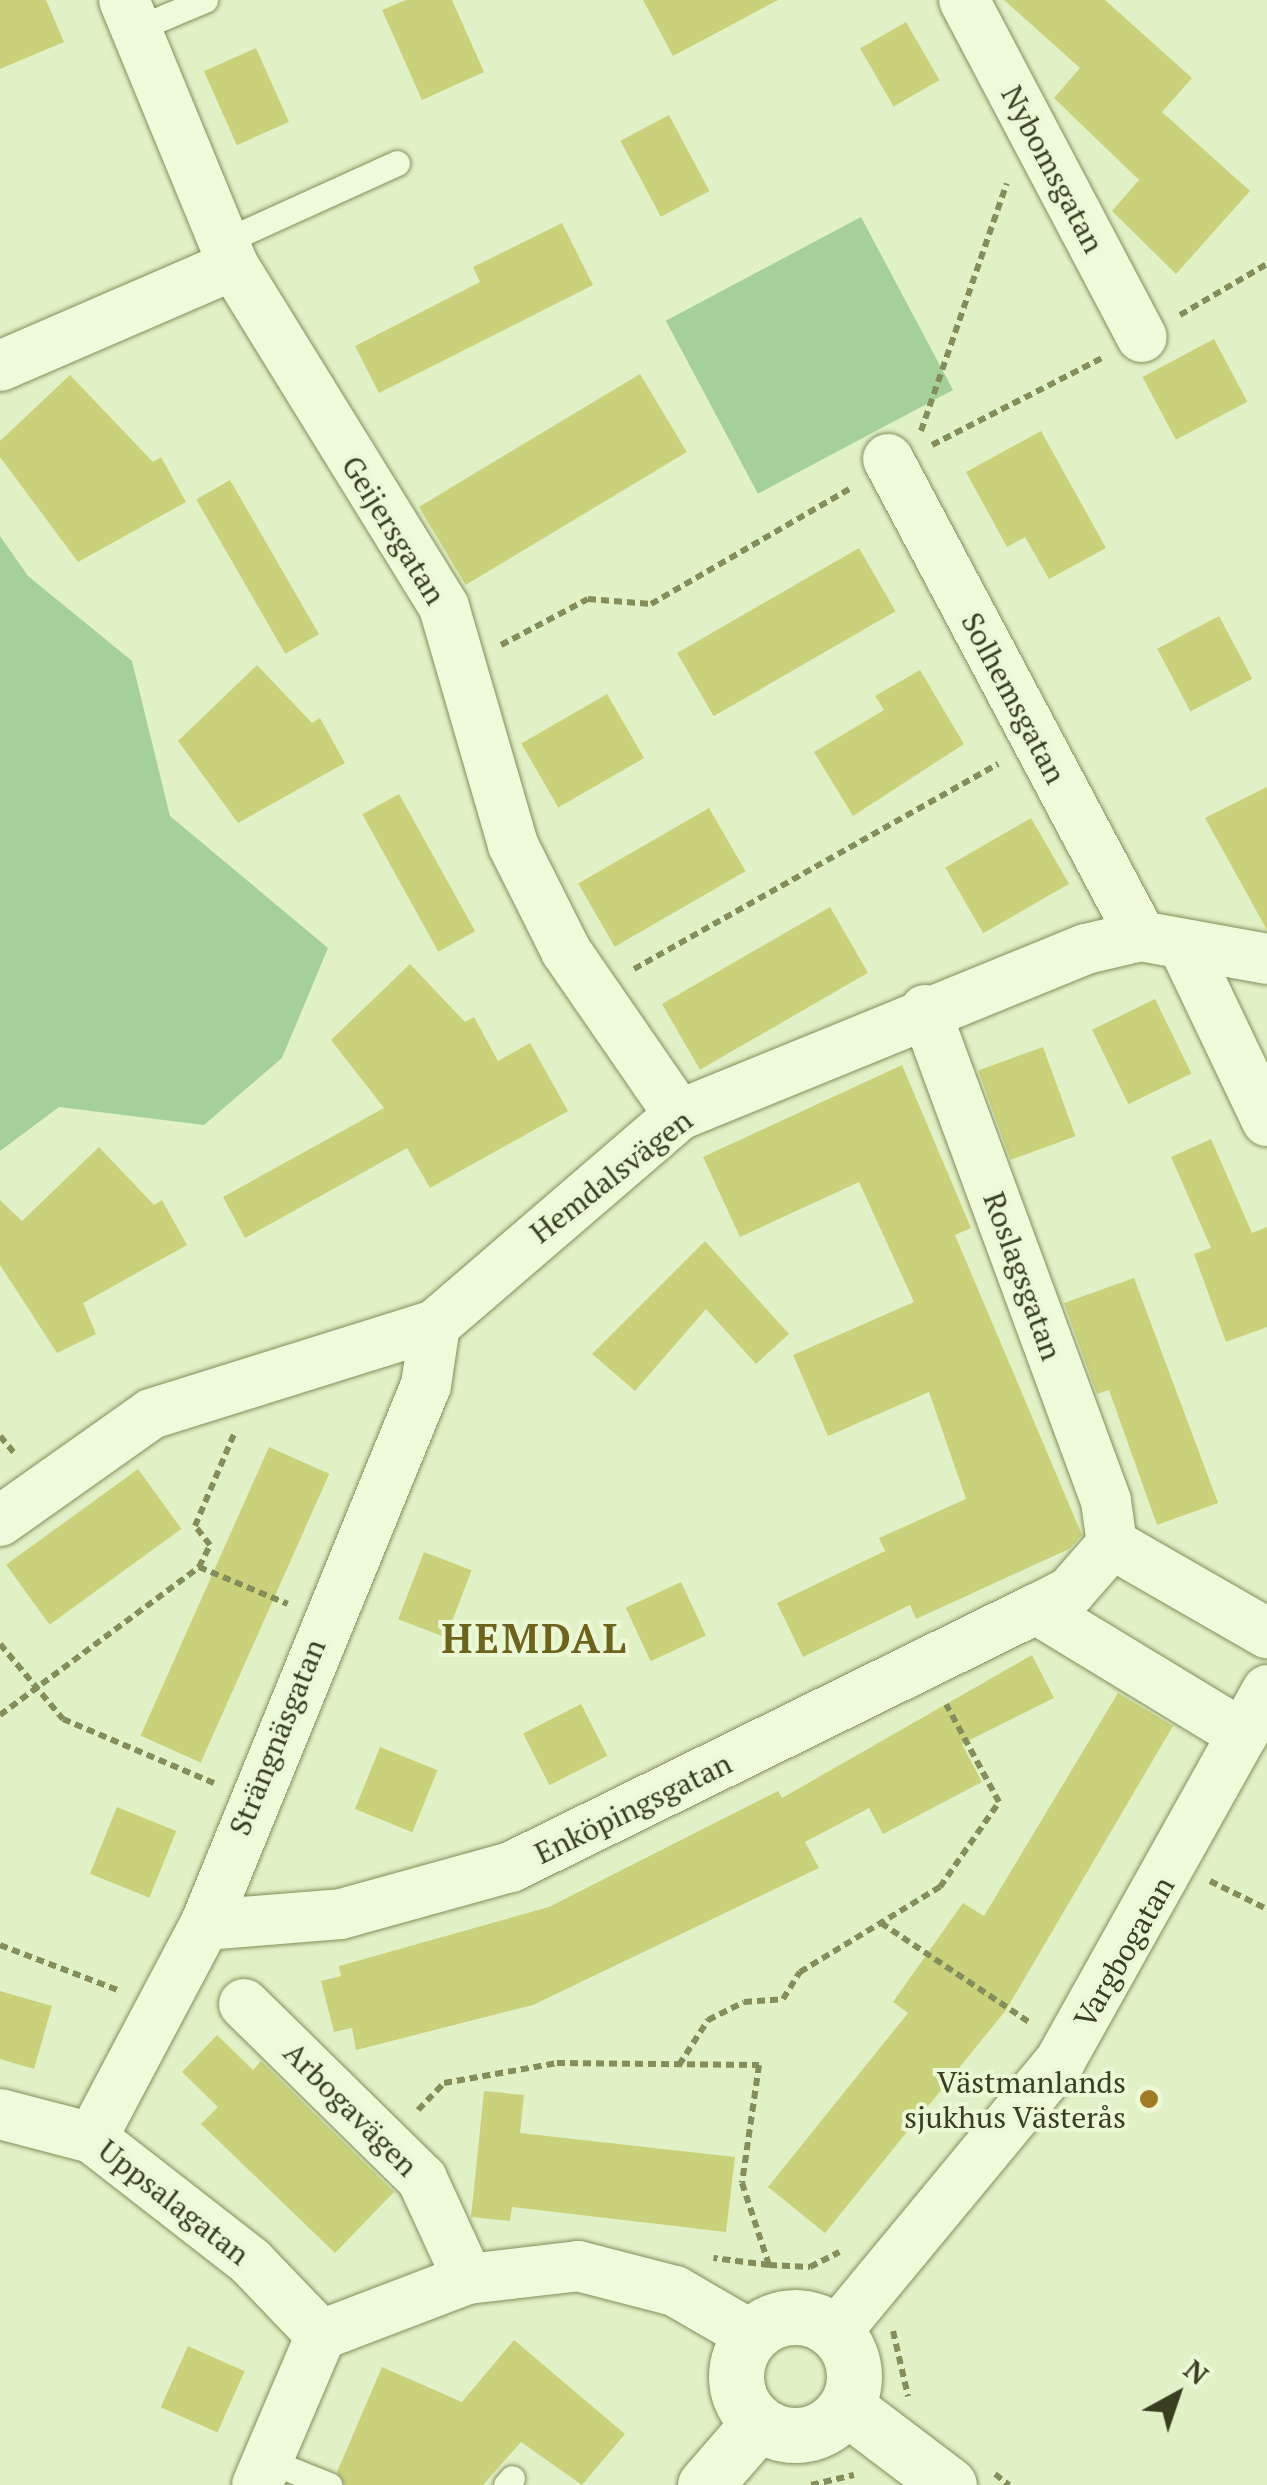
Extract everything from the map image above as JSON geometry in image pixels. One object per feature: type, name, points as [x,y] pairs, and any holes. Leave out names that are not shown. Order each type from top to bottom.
[{"type":"street","name":"Nybomsgatan","points":[[964,0],[1142,337]]},
{"type":"street","name":"Geijersgatan","points":[[130,15],[228,254],[444,608],[464,664],[514,845],[594,992],[679,1115]]},
{"type":"street","points":[[0,366],[228,254]]},
{"type":"street","name":"Solhemsgatan","points":[[901,457],[1038,742],[1267,1121]]},
{"type":"street","name":"Hemdalsvägen","points":[[5,1510],[192,1396],[435,1325],[679,1115],[925,1010],[1162,942],[1267,959]]},
{"type":"street","name":"Roslagsgatan","points":[[925,1010],[1106,1501],[1112,1544]]},
{"type":"street","name":"Strängnäsgatan","points":[[92,2138],[205,1925],[324,1620],[426,1385],[435,1325]]},
{"type":"street","points":[[1036,1609],[1070,1592],[1112,1544],[1267,1633]]},
{"type":"street","points":[[1036,1609],[1243,1734]]},
{"type":"street","name":"Enköpingsgatan","points":[[205,1925],[342,1914],[511,1868],[1036,1609]]},
{"type":"street","name":"Vargbogatan","points":[[848,2318],[1060,2061],[1174,1864],[1267,1690]]},
{"type":"street","name":"Arbogavägen","points":[[244,2004],[422,2179],[468,2279]]},
{"type":"street","name":"Uppsalagatan","points":[[0,2114],[92,2138],[237,2249],[322,2335]]},
{"type":"street","points":[[263,2473],[322,2335],[468,2279],[578,2266],[630,2276],[751,2335]]},
{"type":"street","points":[[864,2451],[848,2318],[776,2318],[751,2335],[736,2386],[758,2424],[813,2434],[949,2485]]},
{"type":"street","points":[[705,2485],[758,2424]]},
{"type":"lane","points":[[130,15],[205,0]]},
{"type":"lane","points":[[228,254],[397,163]]},
{"type":"lane","points":[[263,2473],[329,2485]]},
{"type":"path","points":[[901,457],[1013,165],[1042,150]]},
{"type":"path","points":[[464,664],[588,599],[651,604],[840,498],[901,457],[1142,337],[1267,264]]},
{"type":"path","points":[[594,992],[1038,742]]},
{"type":"path","points":[[0,1715],[200,1567],[210,1545],[195,1526],[235,1431],[192,1396]]},
{"type":"path","points":[[200,1567],[324,1620]]},
{"type":"path","points":[[0,1644],[63,1719],[252,1799]]},
{"type":"path","points":[[679,2065],[708,2020],[744,2002],[783,1999],[800,1972],[940,1887],[999,1802],[939,1692]]},
{"type":"path","points":[[1174,1864],[1267,1909]]},
{"type":"path","points":[[881,1923],[1032,2024]]},
{"type":"path","points":[[0,1945],[97,1977],[157,2015]]},
{"type":"path","points":[[1020,2038],[1042,2008]]},
{"type":"path","points":[[385,2142],[444,2083],[557,2063],[759,2065],[742,2183],[769,2266]]},
{"type":"path","points":[[694,2255],[769,2266],[822,2260],[856,2243]]},
{"type":"path","points":[[811,2485],[864,2451],[907,2405],[906,2366],[886,2319],[848,2318],[822,2260]]},
{"type":"green space","points":[[861,217],[953,390],[758,494],[666,321]]},
{"type":"green space","points":[[0,536],[28,576],[132,661],[170,816],[328,948],[282,1058],[204,1125],[59,1107],[0,1151]]},
{"type":"building","points":[[0,0],[46,0],[64,42],[0,69]]},
{"type":"building","points":[[406,0],[452,0],[484,72],[422,100],[382,10]]},
{"type":"building","points":[[643,0],[778,0],[673,56]]},
{"type":"building","points":[[1004,0],[1105,0],[1192,78],[1162,112],[1250,191],[1176,274],[1112,211],[1139,180],[1054,98],[1080,68]]},
{"type":"building","points":[[906,22],[940,80],[894,107],[860,48]]},
{"type":"building","points":[[256,48],[289,122],[237,145],[204,71]]},
{"type":"building","points":[[669,115],[709,191],[661,217],[620,141]]},
{"type":"building","points":[[562,223],[593,285],[379,393],[355,346],[480,282],[473,267]]},
{"type":"building","points":[[1214,339],[1247,402],[1176,440],[1142,377]]},
{"type":"building","points":[[640,374],[687,452],[466,585],[419,507]]},
{"type":"building","points":[[70,375],[153,462],[161,457],[186,502],[78,562],[0,457],[0,441]]},
{"type":"building","points":[[1041,431],[1106,548],[1049,579],[1025,537],[1007,547],[966,472]]},
{"type":"building","points":[[230,480],[319,634],[285,654],[196,500]]},
{"type":"building","points":[[859,548],[896,611],[714,716],[677,653]]},
{"type":"building","points":[[1219,616],[1252,679],[1191,712],[1157,649]]},
{"type":"building","points":[[257,665],[312,723],[320,718],[345,763],[238,823],[178,741]]},
{"type":"building","points":[[920,670],[964,744],[853,816],[814,752],[884,710],[875,696]]},
{"type":"building","points":[[607,694],[644,758],[558,808],[521,744]]},
{"type":"building","points":[[1267,787],[1267,930],[1205,818]]},
{"type":"building","points":[[399,794],[475,931],[438,952],[362,814]]},
{"type":"building","points":[[709,808],[746,871],[615,947],[578,884]]},
{"type":"building","points":[[1031,818],[1069,884],[983,933],[945,867]]},
{"type":"building","points":[[830,907],[868,973],[700,1070],[662,1004]]},
{"type":"building","points":[[410,964],[465,1022],[474,1017],[498,1061],[530,1043],[568,1111],[430,1188],[407,1148],[245,1238],[223,1197],[384,1108],[331,1040]]},
{"type":"building","points":[[1155,999],[1191,1074],[1128,1104],[1092,1030]]},
{"type":"building","points":[[1043,1047],[1075,1136],[1011,1160],[978,1071]]},
{"type":"building","points":[[902,1065],[971,1228],[955,1235],[1082,1535],[1069,1549],[916,1619],[910,1605],[803,1657],[777,1603],[885,1551],[879,1538],[966,1499],[929,1392],[828,1436],[793,1355],[914,1302],[859,1182],[740,1237],[703,1157]]},
{"type":"building","points":[[1211,1139],[1252,1233],[1267,1227],[1267,1327],[1226,1342],[1194,1254],[1211,1248],[1171,1157]]},
{"type":"building","points":[[99,1147],[154,1205],[162,1200],[187,1245],[83,1303],[96,1334],[57,1353],[0,1265],[0,1200],[22,1221]]},
{"type":"building","points":[[705,1241],[789,1334],[756,1364],[706,1309],[635,1391],[592,1354]]},
{"type":"building","points":[[1134,1278],[1218,1503],[1157,1525],[1109,1390],[1097,1394],[1064,1303]]},
{"type":"building","points":[[269,1447],[329,1474],[201,1763],[140,1736]]},
{"type":"building","points":[[138,1469],[181,1529],[50,1625],[6,1565]]},
{"type":"building","points":[[424,1552],[472,1570],[446,1637],[398,1619]]},
{"type":"building","points":[[681,1582],[706,1635],[651,1661],[626,1608]]},
{"type":"building","points":[[1032,1655],[1054,1698],[962,1744],[982,1782],[883,1834],[869,1808],[805,1842],[819,1868],[533,2005],[356,2050],[352,2028],[334,2032],[321,1981],[341,1976],[339,1966],[549,1907],[778,1791],[782,1798]]},
{"type":"building","points":[[1118,1693],[1173,1726],[1006,2010],[825,2233],[768,2187],[908,2013],[893,2002],[963,1903],[984,1916]]},
{"type":"building","points":[[581,1704],[607,1756],[549,1785],[523,1734]]},
{"type":"building","points":[[380,1747],[437,1770],[412,1832],[355,1809]]},
{"type":"building","points":[[117,1807],[176,1831],[149,1898],[90,1874]]},
{"type":"building","points":[[0,1991],[52,2006],[34,2069],[0,2059]]},
{"type":"building","points":[[217,2035],[253,2070],[261,2061],[394,2192],[335,2253],[201,2124],[218,2107],[182,2072]]},
{"type":"building","points":[[484,2091],[524,2095],[520,2133],[735,2157],[726,2232],[512,2207],[510,2221],[471,2217]]},
{"type":"building","points":[[514,2340],[625,2434],[582,2485],[521,2442],[483,2485],[345,2485],[337,2472],[382,2367],[462,2402]]},
{"type":"building","points":[[188,2346],[245,2371],[217,2432],[161,2407]]},
{"type":"place","name":"Västmanlands sjukhus Västerås","points":[[1149,2099]]},
{"type":"district","name":"HEMDAL","points":[[535,1638]]}]
